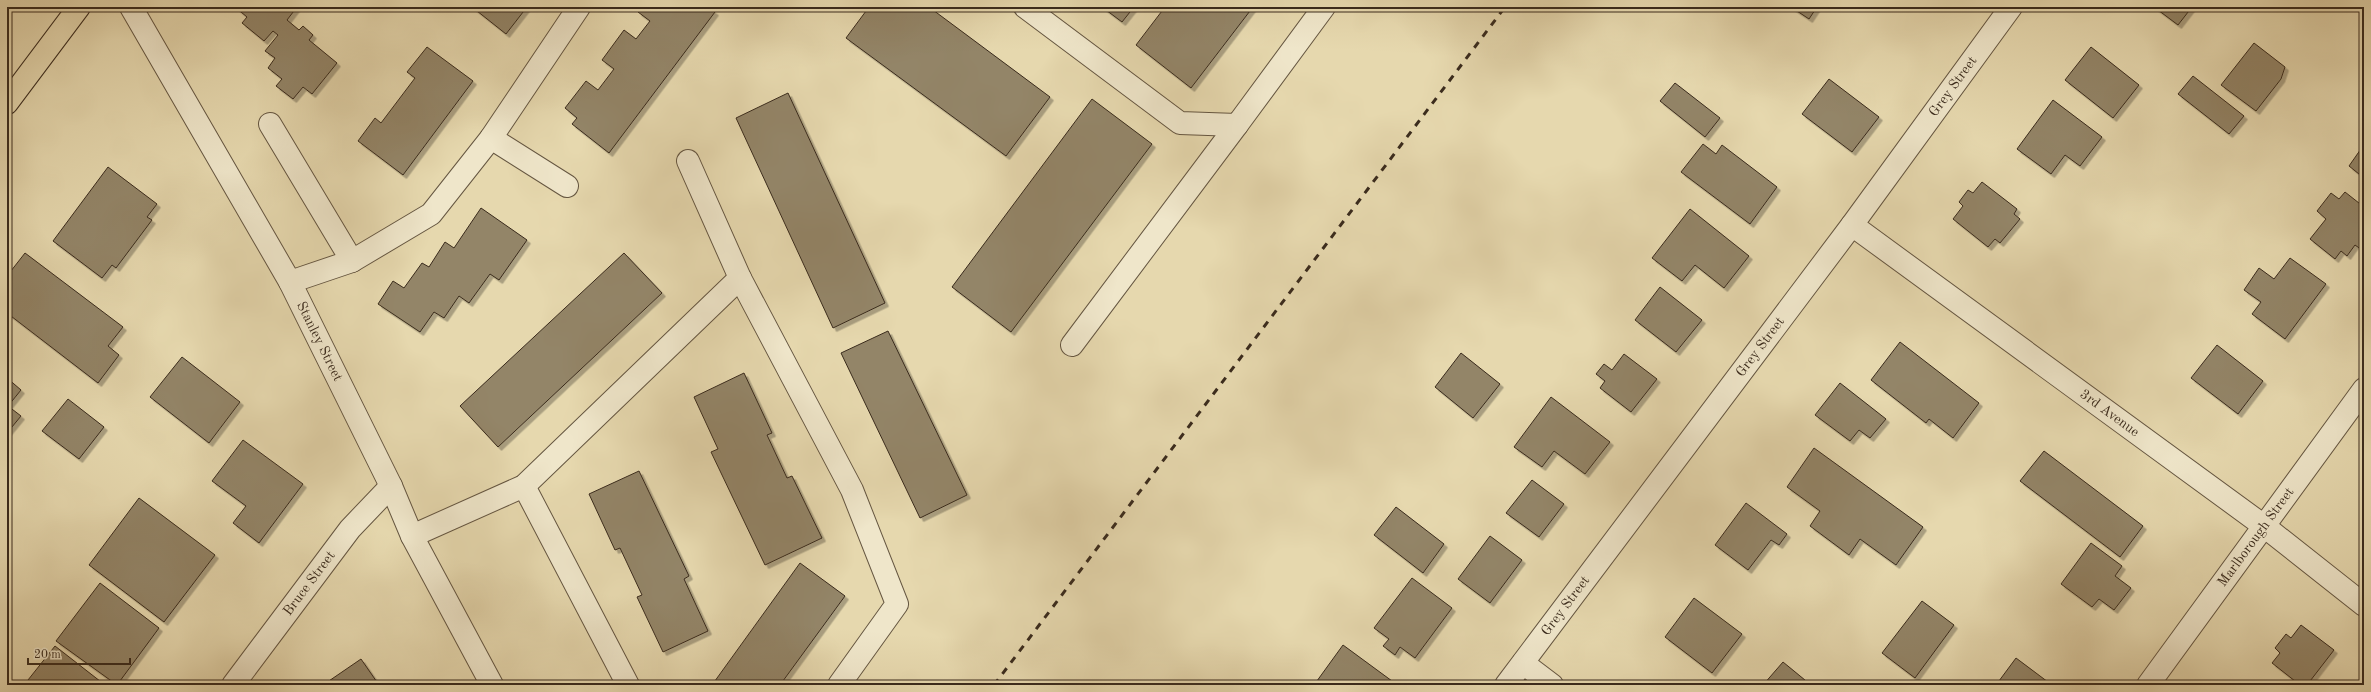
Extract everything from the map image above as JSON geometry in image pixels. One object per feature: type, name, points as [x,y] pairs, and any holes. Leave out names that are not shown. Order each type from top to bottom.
[{"type":"main road","points":[[7,103],[79,7]]},
{"type":"street","name":"Stanley Street","points":[[131,7],[290,282],[391,486],[412,536],[492,685]]},
{"type":"street","points":[[290,282],[352,261],[431,214],[491,138],[579,7]]},
{"type":"street","points":[[1025,7],[1180,123],[1237,125]]},
{"type":"street","points":[[1072,345],[1324,7]]},
{"type":"street","name":"Grey Street","points":[[1506,685],[1852,225],[2011,7]]},
{"type":"street","points":[[270,124],[352,261]]},
{"type":"street","points":[[491,138],[567,186]]},
{"type":"street","points":[[688,161],[740,278],[852,490],[897,604],[839,685]]},
{"type":"street","name":"3rd Avenue","points":[[1852,225],[2264,526],[2364,604]]},
{"type":"street","points":[[412,536],[524,486],[740,278]]},
{"type":"street","name":"Marlborough Street","points":[[2148,685],[2364,389]]},
{"type":"street","name":"Bruce Street","points":[[233,685],[350,529],[391,486]]},
{"type":"street","points":[[524,486],[628,685]]},
{"type":"street","points":[[1523,663],[1552,685]]},
{"type":"building","points":[[235,7],[297,7],[287,20],[299,30],[303,26],[313,35],[309,40],[337,63],[312,94],[303,87],[293,99],[276,86],[282,79],[268,68],[275,58],[265,51],[278,35],[273,31],[264,41],[242,23],[247,17]]},
{"type":"building","points":[[472,7],[527,7],[506,34]]},
{"type":"building","points":[[642,7],[708,7],[715,12],[609,153],[572,124],[577,118],[565,108],[586,81],[598,90],[614,69],[602,60],[624,30],[636,39],[650,21],[638,12]]},
{"type":"building","points":[[869,7],[929,7],[1050,97],[1006,156],[846,38]]},
{"type":"building","points":[[1102,7],[1134,7],[1122,22]]},
{"type":"building","points":[[1165,7],[1253,7],[1191,88],[1136,45]]},
{"type":"building","points":[[1791,7],[1817,7],[1809,19]]},
{"type":"building","points":[[2154,7],[2192,7],[2178,25]]},
{"type":"building","points":[[2254,43],[2285,67],[2281,79],[2256,111],[2221,85]]},
{"type":"building","points":[[427,47],[473,81],[403,175],[358,141],[375,118],[381,123],[415,78],[407,72]]},
{"type":"building","points":[[2091,47],[2139,85],[2113,118],[2065,80]]},
{"type":"building","points":[[2193,76],[2244,116],[2229,134],[2178,94]]},
{"type":"building","points":[[1829,79],[1879,117],[1852,152],[1802,114]]},
{"type":"building","points":[[1675,83],[1720,118],[1705,137],[1660,101]]},
{"type":"building","points":[[788,93],[885,303],[833,328],[736,118]]},
{"type":"building","points":[[1092,99],[1152,144],[1011,332],[952,287]]},
{"type":"building","points":[[2053,100],[2102,137],[2080,166],[2065,155],[2051,174],[2017,149]]},
{"type":"building","points":[[1703,144],[1716,154],[1722,145],[1777,187],[1750,224],[1681,172]]},
{"type":"building","points":[[2363,146],[2364,147],[2364,178],[2349,166]]},
{"type":"building","points":[[108,167],[157,204],[147,217],[152,220],[116,268],[112,265],[102,278],[53,241]]},
{"type":"building","points":[[1982,182],[2017,209],[2014,214],[2020,219],[2000,243],[1995,239],[1988,247],[1953,219],[1963,206],[1959,202],[1968,190],[1973,193]]},
{"type":"building","points":[[2345,192],[2364,207],[2364,248],[2362,250],[2355,245],[2347,256],[2341,251],[2335,259],[2310,239],[2326,219],[2317,211],[2331,193],[2339,199]]},
{"type":"building","points":[[481,208],[527,240],[499,280],[490,274],[469,303],[459,296],[444,318],[434,312],[420,332],[378,304],[393,281],[404,288],[422,263],[429,267],[445,242],[454,248]]},
{"type":"building","points":[[1690,209],[1749,256],[1724,288],[1695,265],[1682,281],[1652,258]]},
{"type":"building","points":[[25,253],[123,327],[108,346],[119,355],[98,383],[7,313],[7,276]]},
{"type":"building","points":[[624,253],[662,293],[498,447],[460,406]]},
{"type":"building","points":[[2290,258],[2326,284],[2285,339],[2252,314],[2261,302],[2244,290],[2259,268],[2274,279]]},
{"type":"building","points":[[1660,287],[1702,320],[1676,352],[1635,320]]},
{"type":"building","points":[[888,331],[967,495],[920,518],[841,353]]},
{"type":"building","points":[[1900,342],[1979,403],[1953,438],[1929,419],[1926,423],[1871,380]]},
{"type":"building","points":[[2217,345],[2263,381],[2238,414],[2191,378]]},
{"type":"building","points":[[1461,353],[1500,384],[1473,418],[1435,387]]},
{"type":"building","points":[[1624,354],[1657,379],[1631,412],[1600,388],[1605,381],[1596,374],[1604,364],[1612,370]]},
{"type":"building","points":[[182,357],[240,402],[209,443],[150,397]]},
{"type":"building","points":[[744,373],[772,433],[767,435],[787,478],[792,476],[822,538],[765,565],[711,452],[718,449],[694,397]]},
{"type":"building","points":[[7,378],[21,390],[8,406],[21,416],[7,433]]},
{"type":"building","points":[[1840,383],[1886,419],[1870,438],[1859,430],[1850,441],[1815,415]]},
{"type":"building","points":[[1551,397],[1610,442],[1585,474],[1554,451],[1542,467],[1514,447]]},
{"type":"building","points":[[68,399],[104,427],[79,459],[42,431]]},
{"type":"building","points":[[243,440],[303,484],[259,543],[233,523],[246,506],[212,481]]},
{"type":"building","points":[[1814,448],[1923,527],[1896,565],[1860,539],[1849,555],[1810,526],[1820,511],[1787,487]]},
{"type":"building","points":[[2044,451],[2143,526],[2120,557],[2020,481]]},
{"type":"building","points":[[639,471],[689,576],[684,579],[708,631],[663,652],[637,597],[642,595],[620,548],[615,550],[589,494]]},
{"type":"building","points":[[1532,480],[1564,504],[1539,537],[1506,513]]},
{"type":"building","points":[[139,498],[215,555],[164,622],[89,565]]},
{"type":"building","points":[[1746,503],[1787,534],[1779,545],[1771,540],[1748,570],[1715,545]]},
{"type":"building","points":[[1396,507],[1444,544],[1423,573],[1374,535]]},
{"type":"building","points":[[1490,536],[1522,560],[1490,603],[1458,579]]},
{"type":"building","points":[[2091,543],[2122,566],[2115,576],[2131,588],[2114,610],[2099,599],[2092,607],[2061,584]]},
{"type":"building","points":[[800,563],[845,596],[780,685],[712,685]]},
{"type":"building","points":[[1412,578],[1452,608],[1415,658],[1400,647],[1395,655],[1383,646],[1389,639],[1374,628]]},
{"type":"building","points":[[100,583],[159,628],[117,685],[56,641]]},
{"type":"building","points":[[1694,598],[1742,634],[1712,673],[1665,637]]},
{"type":"building","points":[[1922,601],[1954,625],[1915,678],[1882,653]]},
{"type":"building","points":[[2301,625],[2334,650],[2307,685],[2300,685],[2272,663],[2280,653],[2275,648],[2286,634],[2291,638]]},
{"type":"building","points":[[1343,645],[1392,681],[1389,685],[1314,685]]},
{"type":"building","points":[[55,646],[105,685],[24,685]]},
{"type":"building","points":[[2016,658],[2052,685],[1996,685]]},
{"type":"building","points":[[361,659],[379,685],[323,685]]},
{"type":"building","points":[[1783,662],[1811,685],[1763,685]]},
{"type":"railway","points":[[994,685],[1505,7]]}]
